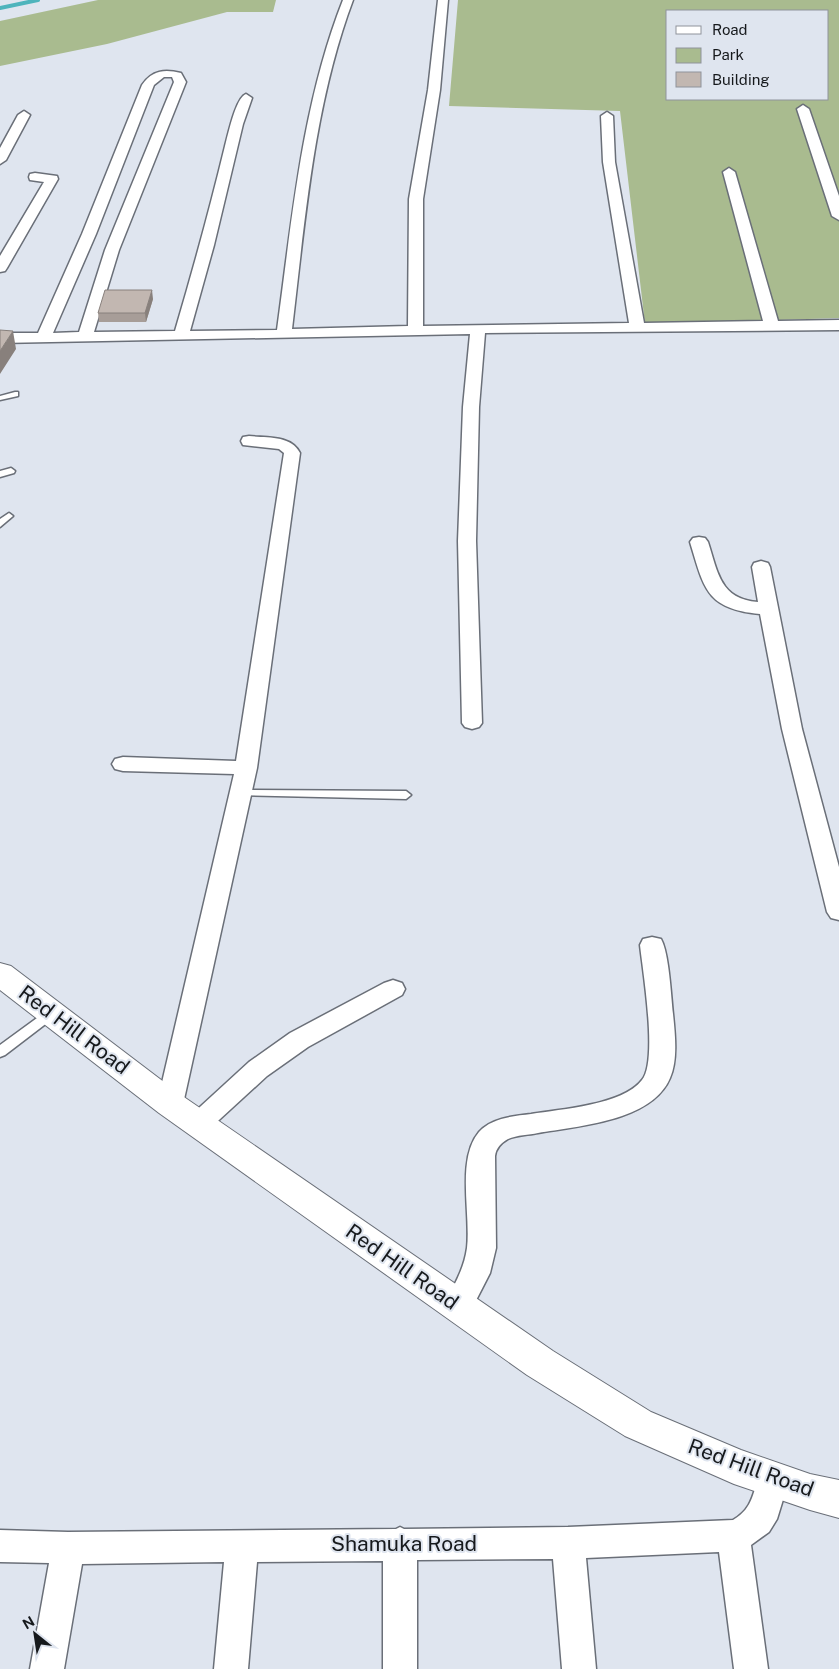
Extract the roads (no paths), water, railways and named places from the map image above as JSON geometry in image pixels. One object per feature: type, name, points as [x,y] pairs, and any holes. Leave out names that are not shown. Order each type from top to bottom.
[{"type":"street","points":[[284,334],[305,167],[326,70],[348,0]]},
{"type":"street","points":[[415,330],[416,200],[434,90],[443,0]]},
{"type":"street","points":[[44,336],[89,234],[152,77],[158,74],[177,75],[180,82],[112,250],[86,335]]},
{"type":"street","points":[[181,335],[207,244],[237,124],[246,98]]},
{"type":"street","points":[[803,109],[839,216]]},
{"type":"street","points":[[0,160],[24,115]]},
{"type":"street","points":[[607,116],[609,162],[637,328]]},
{"type":"street","points":[[729,172],[772,325]]},
{"type":"street","points":[[0,268],[52,179],[35,177]]},
{"type":"street","points":[[0,338],[86,335],[284,334],[415,330],[839,325]]},
{"type":"street","points":[[472,723],[467,542],[471,407],[478,329]]},
{"type":"street","points":[[170,1104],[246,768],[292,453],[289,447],[282,444],[249,441]]},
{"type":"street","points":[[699,542],[716,591],[735,605],[768,609]]},
{"type":"street","points":[[761,567],[792,729],[839,912]]},
{"type":"street","points":[[123,764],[246,768]]},
{"type":"street","points":[[458,1307],[475,1276],[479,1262],[484,1219],[481,1156],[482,1150],[491,1137],[509,1128],[618,1107],[638,1100],[650,1092],[657,1079],[662,1058],[652,945]]},
{"type":"street","name":"Red Hill Road","points":[[0,974],[170,1104],[540,1363],[638,1424],[734,1466],[773,1480],[839,1499]]},
{"type":"street","points":[[198,1124],[258,1069],[299,1040],[393,989]]},
{"type":"street","name":"Shamuka Road","points":[[0,1546],[68,1548],[400,1543],[568,1543],[733,1536],[748,1531],[759,1521],[768,1501],[773,1480]]},
{"type":"street","points":[[733,1536],[751,1669]]},
{"type":"street","points":[[400,1543],[400,1669]]},
{"type":"street","points":[[568,1543],[579,1669]]},
{"type":"street","points":[[231,1669],[242,1545]]},
{"type":"street","points":[[47,1669],[68,1548]]},
{"type":"lane","points":[[0,398],[15,394]]},
{"type":"lane","points":[[0,474],[11,471]]},
{"type":"lane","points":[[0,524],[9,516]]},
{"type":"lane","points":[[240,793],[406,795]]},
{"type":"lane","points":[[0,1052],[52,1013]]},
{"type":"waterway","points":[[0,8],[38,0]]}]
